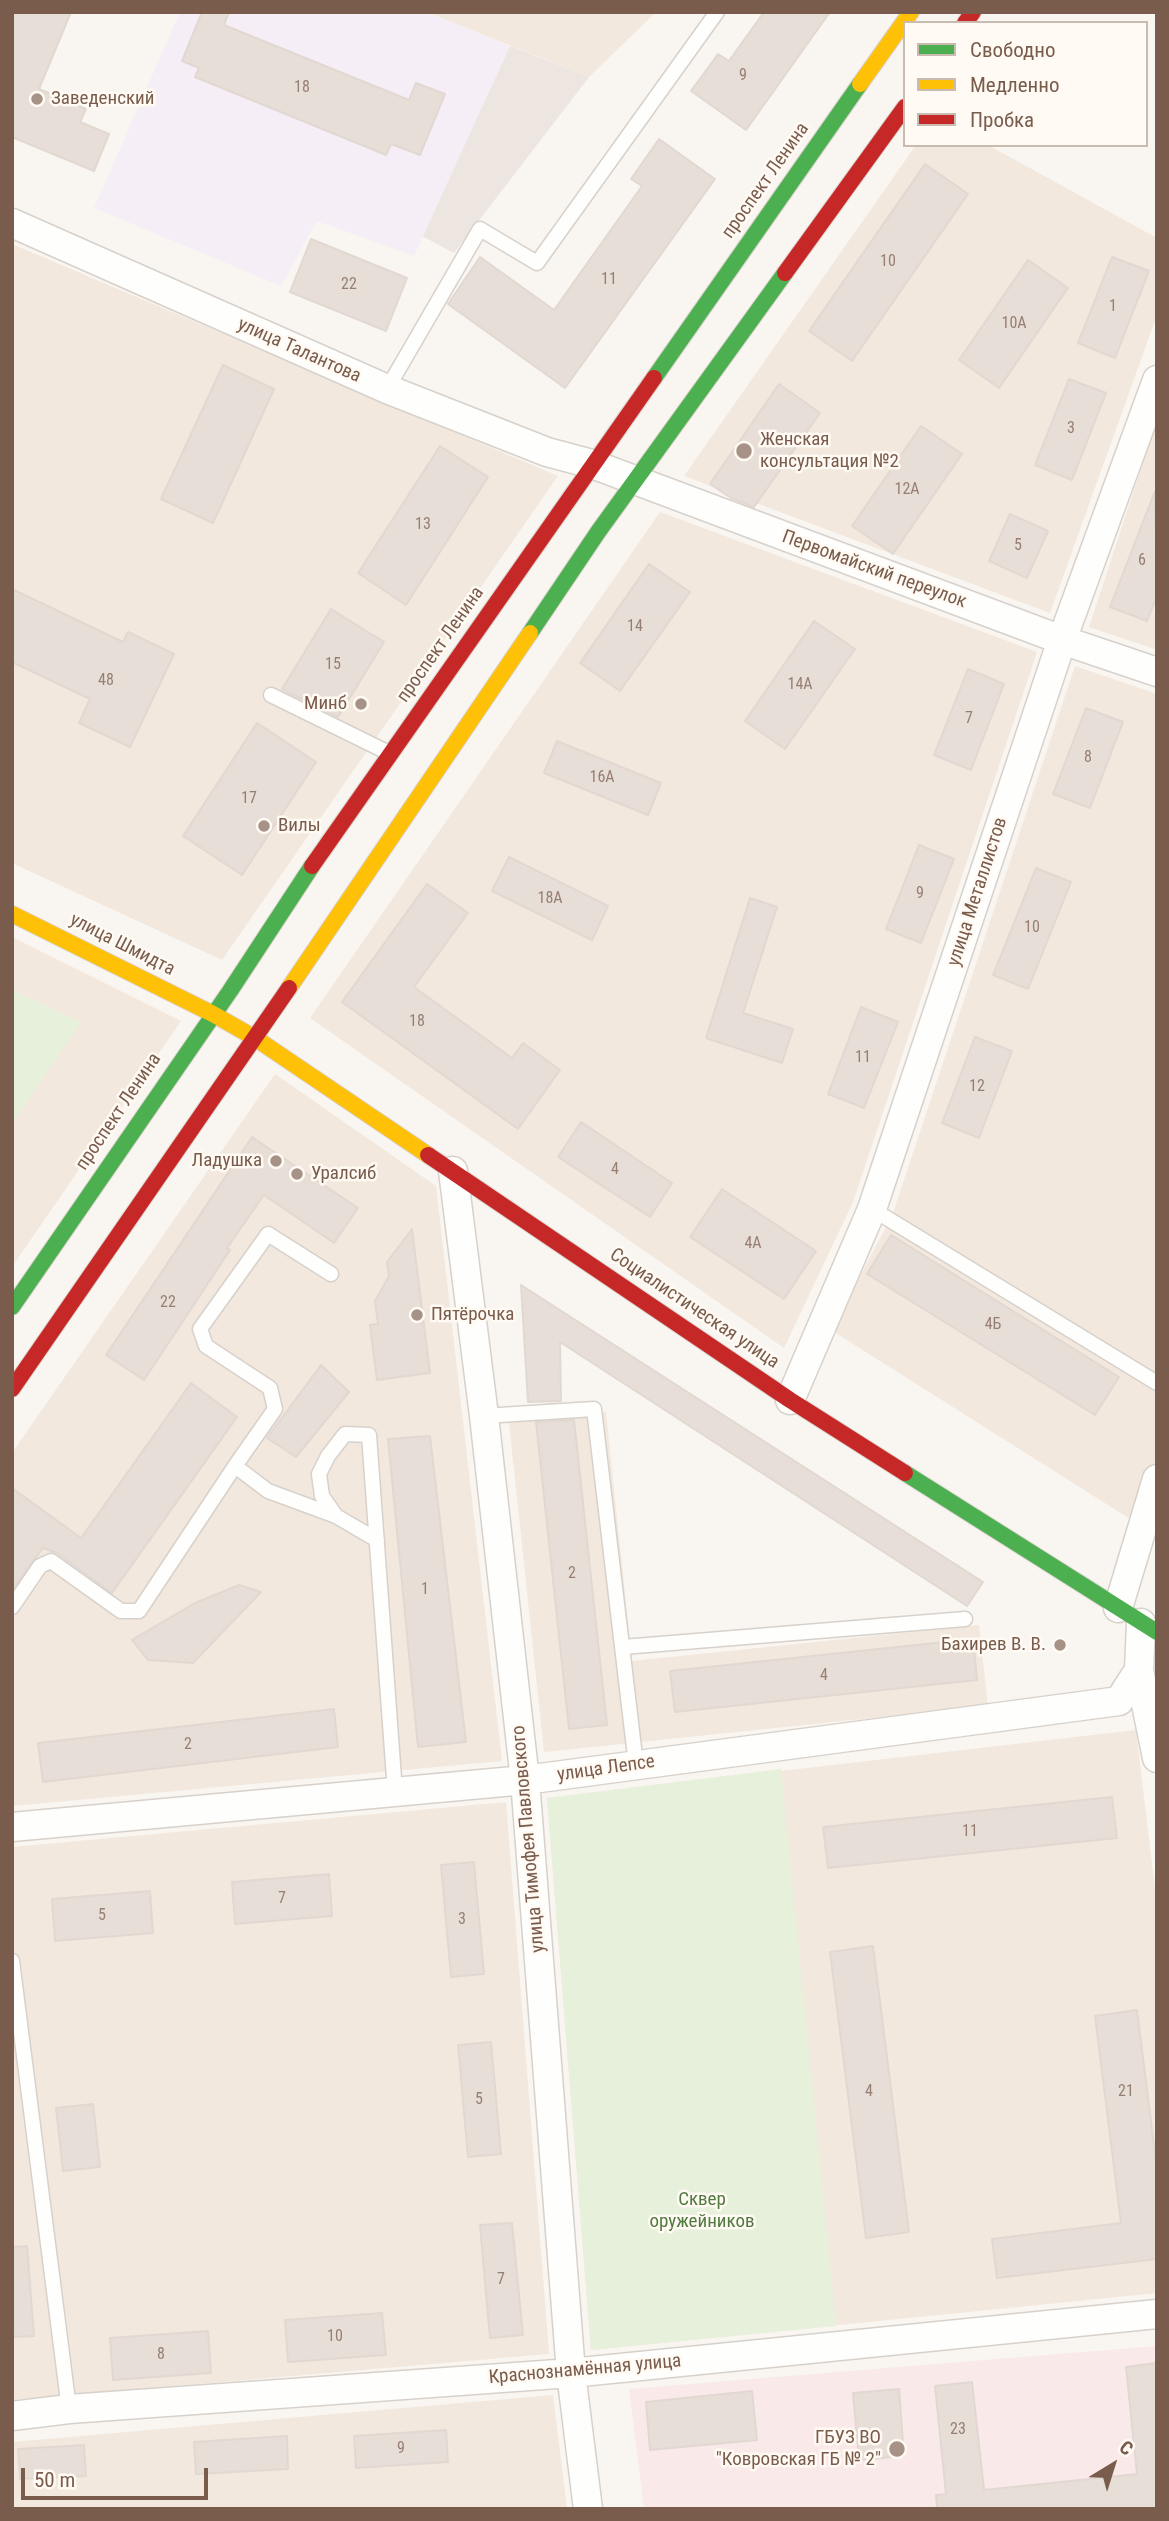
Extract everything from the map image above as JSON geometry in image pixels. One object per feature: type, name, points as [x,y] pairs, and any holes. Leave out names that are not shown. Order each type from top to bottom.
[{"type":"main road","name":"проспект Ленина","points":[[12,1307],[311,867],[903,23]]},
{"type":"main road","points":[[12,1389],[255,1038],[598,532],[903,110]]},
{"type":"main road","name":"улица Шмидта","points":[[12,914],[213,1014]]},
{"type":"main road","name":"Социалистическая улица","points":[[213,1014],[255,1038],[790,1400],[1149,1628]]},
{"type":"street","name":"улица Талантова","points":[[12,223],[387,389],[547,452],[592,464]]},
{"type":"street","name":"улица Металлистов","points":[[790,1400],[873,1209],[1062,640],[1157,380]]},
{"type":"street","name":"Первомайский переулок","points":[[592,464],[1062,640],[1157,672]]},
{"type":"street","name":"улица Тимофея Павловского","points":[[453,1171],[485,1416],[525,1780],[571,2373],[588,2509]]},
{"type":"street","points":[[1118,1608],[1157,1479]]},
{"type":"street","points":[[1149,1628],[1139,1670],[1157,1758]]},
{"type":"street","name":"улица Лепсе","points":[[12,1827],[525,1780],[1119,1701],[1139,1670]]},
{"type":"street","name":"Краснознамённая улица","points":[[12,2416],[69,2409],[571,2373],[1157,2314]]},
{"type":"lane","points":[[387,389],[480,229],[537,263],[717,12]]},
{"type":"lane","points":[[271,695],[391,754]]},
{"type":"lane","points":[[873,1209],[1157,1383]]},
{"type":"lane","points":[[12,1607],[40,1566],[51,1561],[121,1611],[139,1611],[275,1409],[270,1388],[206,1346],[200,1329],[268,1234],[331,1274]]},
{"type":"lane","points":[[485,1416],[594,1409],[636,1765]]},
{"type":"lane","points":[[336,1516],[322,1496],[319,1474],[328,1456],[345,1434],[369,1435],[395,1792]]},
{"type":"lane","points":[[235,1466],[268,1491],[336,1516],[377,1540]]},
{"type":"lane","points":[[623,1647],[965,1619]]},
{"type":"lane","points":[[12,1961],[69,2409]]},
{"type":"shaded area","points":[[180,12],[426,12],[510,46],[414,256],[317,221],[281,286],[94,208]]},
{"type":"shaded area","points":[[426,12],[656,12],[589,77]]},
{"type":"shaded area","points":[[510,46],[589,77],[454,253],[422,236]]},
{"type":"shaded area","points":[[915,147],[992,147],[1157,238],[1157,315],[1050,613],[684,476]]},
{"type":"shaded area","points":[[12,244],[558,476],[222,960],[12,863]]},
{"type":"shaded area","points":[[1157,420],[1157,650],[1089,627]]},
{"type":"shaded area","points":[[660,512],[1037,652],[853,1202],[784,1348],[310,1018]]},
{"type":"shaded area","points":[[1075,666],[1157,694],[1157,1467],[1138,1524],[831,1330],[892,1216]]},
{"type":"shaded area","points":[[12,937],[181,1021],[12,1267]]},
{"type":"shaded area","points":[[275,1074],[436,1186],[502,1761],[12,1806],[12,1453]]},
{"type":"shaded area","points":[[606,1412],[632,1661],[979,1625],[988,1706],[544,1752],[509,1423]]},
{"type":"shaded area","points":[[1136,1730],[1157,1906],[1157,2293],[591,2350],[547,1798]]},
{"type":"shaded area","points":[[506,1802],[549,2354],[12,2400],[12,1847]]},
{"type":"shaded area","name":"ГБУЗ ВО \"Ковровская ГБ № 2\"","points":[[1157,2346],[1157,2509],[644,2509],[629,2389]]},
{"type":"shaded area","points":[[553,2395],[567,2509],[12,2509],[12,2442]]},
{"type":"green space","points":[[12,990],[81,1022],[12,1124]]},
{"type":"green space","name":"Сквер оружейников","points":[[781,1769],[836,2326],[591,2350],[547,1798]]},
{"type":"building","name":"Заведенский","points":[[12,12],[71,12],[39,89],[86,109],[80,122],[109,134],[94,171],[12,137]]},
{"type":"building","points":[[202,12],[229,12],[224,25],[409,100],[416,83],[445,94],[420,155],[391,144],[386,155],[195,77],[199,68],[182,61]]},
{"type":"building","points":[[764,12],[830,12],[746,130],[691,91],[718,54],[729,61]]},
{"type":"building","points":[[659,139],[715,179],[565,388],[448,304],[480,257],[554,310],[642,186],[631,179]]},
{"type":"building","points":[[925,164],[968,194],[852,361],[809,331]]},
{"type":"building","points":[[311,239],[407,278],[386,331],[290,292]]},
{"type":"building","points":[[1112,257],[1149,271],[1115,358],[1078,343]]},
{"type":"building","points":[[1028,260],[1068,288],[999,388],[959,360]]},
{"type":"building","points":[[223,365],[274,389],[213,523],[161,499]]},
{"type":"building","points":[[1069,379],[1106,393],[1072,480],[1035,465]]},
{"type":"building","points":[[779,384],[820,413],[754,507],[731,498],[710,484]]},
{"type":"building","points":[[921,426],[962,454],[893,554],[852,526]]},
{"type":"building","points":[[440,446],[488,477],[406,605],[358,573]]},
{"type":"building","points":[[1155,491],[1157,596],[1147,621],[1110,607]]},
{"type":"building","points":[[1010,514],[1048,531],[1027,578],[989,561]]},
{"type":"building","points":[[649,564],[690,592],[620,691],[580,663]]},
{"type":"building","points":[[12,589],[123,642],[128,632],[174,654],[130,747],[79,723],[90,699],[12,662]]},
{"type":"building","points":[[331,609],[384,642],[338,717],[282,689]]},
{"type":"building","points":[[814,621],[855,649],[785,749],[745,721]]},
{"type":"building","points":[[968,669],[1004,684],[971,770],[934,755]]},
{"type":"building","points":[[1086,708],[1123,722],[1090,808],[1053,794]]},
{"type":"building","points":[[257,723],[316,762],[242,875],[183,836]]},
{"type":"building","points":[[557,741],[661,783],[648,815],[544,773]]},
{"type":"building","points":[[919,845],[954,859],[921,943],[886,929]]},
{"type":"building","points":[[509,857],[608,906],[592,940],[492,891]]},
{"type":"building","points":[[1036,868],[1071,882],[1028,989],[993,975]]},
{"type":"building","points":[[427,884],[468,913],[414,987],[512,1058],[523,1043],[560,1070],[518,1129],[342,1002]]},
{"type":"building","points":[[750,898],[777,907],[743,1013],[793,1029],[782,1063],[706,1038]]},
{"type":"building","points":[[861,1007],[898,1022],[864,1108],[828,1094]]},
{"type":"building","points":[[975,1037],[1012,1051],[979,1138],[942,1123]]},
{"type":"building","points":[[581,1122],[672,1183],[650,1217],[558,1157]]},
{"type":"building","points":[[252,1137],[358,1208],[334,1243],[264,1195],[227,1248],[230,1250],[144,1380],[106,1355]]},
{"type":"building","points":[[722,1189],[816,1251],[784,1299],[690,1237]]},
{"type":"building","points":[[412,1229],[430,1373],[377,1380],[370,1325],[378,1324],[375,1301],[389,1276],[387,1262]]},
{"type":"building","points":[[891,1235],[1119,1377],[1095,1415],[867,1274]]},
{"type":"building","points":[[521,1285],[983,1582],[967,1606],[560,1342],[561,1401],[528,1402]]},
{"type":"building","points":[[321,1365],[349,1392],[296,1457],[267,1438]]},
{"type":"building","points":[[191,1383],[237,1417],[112,1593],[57,1553],[43,1548],[12,1590],[12,1488],[81,1538]]},
{"type":"building","points":[[574,1420],[607,1725],[569,1729],[536,1422]]},
{"type":"building","points":[[430,1436],[466,1742],[418,1747],[388,1439]]},
{"type":"building","points":[[239,1585],[261,1592],[193,1663],[148,1660],[132,1640],[193,1604]]},
{"type":"building","points":[[973,1639],[977,1680],[675,1712],[670,1671]]},
{"type":"building","points":[[334,1709],[338,1747],[43,1782],[38,1743]]},
{"type":"building","points":[[1112,1797],[1117,1838],[828,1868],[823,1827]]},
{"type":"building","points":[[474,1862],[484,1974],[451,1977],[441,1865]]},
{"type":"building","points":[[329,1874],[332,1916],[235,1924],[232,1882]]},
{"type":"building","points":[[150,1891],[153,1933],[55,1941],[52,1899]]},
{"type":"building","points":[[873,1946],[909,2232],[866,2238],[830,1952]]},
{"type":"building","points":[[1137,2010],[1157,2169],[1157,2259],[997,2278],[992,2239],[1121,2223],[1095,2016]]},
{"type":"building","points":[[491,2042],[501,2154],[468,2157],[458,2045]]},
{"type":"building","points":[[93,2104],[100,2167],[63,2171],[56,2108]]},
{"type":"building","points":[[512,2223],[523,2335],[490,2338],[480,2225]]},
{"type":"building","points":[[27,2246],[34,2336],[12,2337],[12,2247]]},
{"type":"building","points":[[382,2313],[386,2355],[288,2362],[285,2320]]},
{"type":"building","points":[[208,2331],[211,2373],[113,2380],[110,2338]]},
{"type":"building","points":[[1157,2363],[1157,2509],[937,2509],[936,2495],[946,2494],[935,2386],[972,2382],[984,2490],[1137,2474],[1126,2367]]},
{"type":"building","points":[[899,2389],[904,2456],[859,2460],[853,2393]]},
{"type":"building","points":[[752,2391],[757,2440],[650,2450],[646,2402]]},
{"type":"building","points":[[446,2430],[448,2462],[356,2468],[354,2436]]},
{"type":"building","points":[[287,2436],[288,2469],[196,2474],[194,2442]]},
{"type":"building","points":[[84,2445],[86,2476],[20,2479],[18,2449]]},
{"type":"traffic: fast","points":[[654,378],[860,84]]},
{"type":"traffic: fast","points":[[530,633],[598,532],[785,273]]},
{"type":"traffic: fast","points":[[12,1307],[230,991],[312,866]]},
{"type":"traffic: fast","points":[[905,1473],[1157,1632]]},
{"type":"traffic: slow","points":[[905,21],[911,12]]},
{"type":"traffic: slow","points":[[860,84],[903,23]]},
{"type":"traffic: slow","points":[[289,988],[530,633]]},
{"type":"traffic: slow","points":[[12,914],[213,1014],[255,1038],[428,1155]]},
{"type":"traffic: jam","points":[[966,21],[973,12]]},
{"type":"traffic: jam","points":[[785,273],[903,110]]},
{"type":"traffic: jam","points":[[312,866],[654,378]]},
{"type":"traffic: jam","points":[[12,1389],[289,988]]},
{"type":"traffic: jam","points":[[428,1155],[790,1400],[905,1473]]},
{"type":"place","name":"Заведенский","points":[[37,99]]},
{"type":"place","name":"Женская консультация №2","points":[[744,451]]},
{"type":"place","name":"Минб","points":[[361,704]]},
{"type":"place","name":"Вилы","points":[[264,826]]},
{"type":"place","name":"Ладушка","points":[[276,1161]]},
{"type":"place","name":"Уралсиб","points":[[297,1174]]},
{"type":"place","name":"Пятёрочка","points":[[417,1315]]},
{"type":"place","name":"Бахирев В. В.","points":[[1060,1645]]},
{"type":"place","name":"ГБУЗ ВО \"Ковровская ГБ № 2\"","points":[[897,2449]]}]
